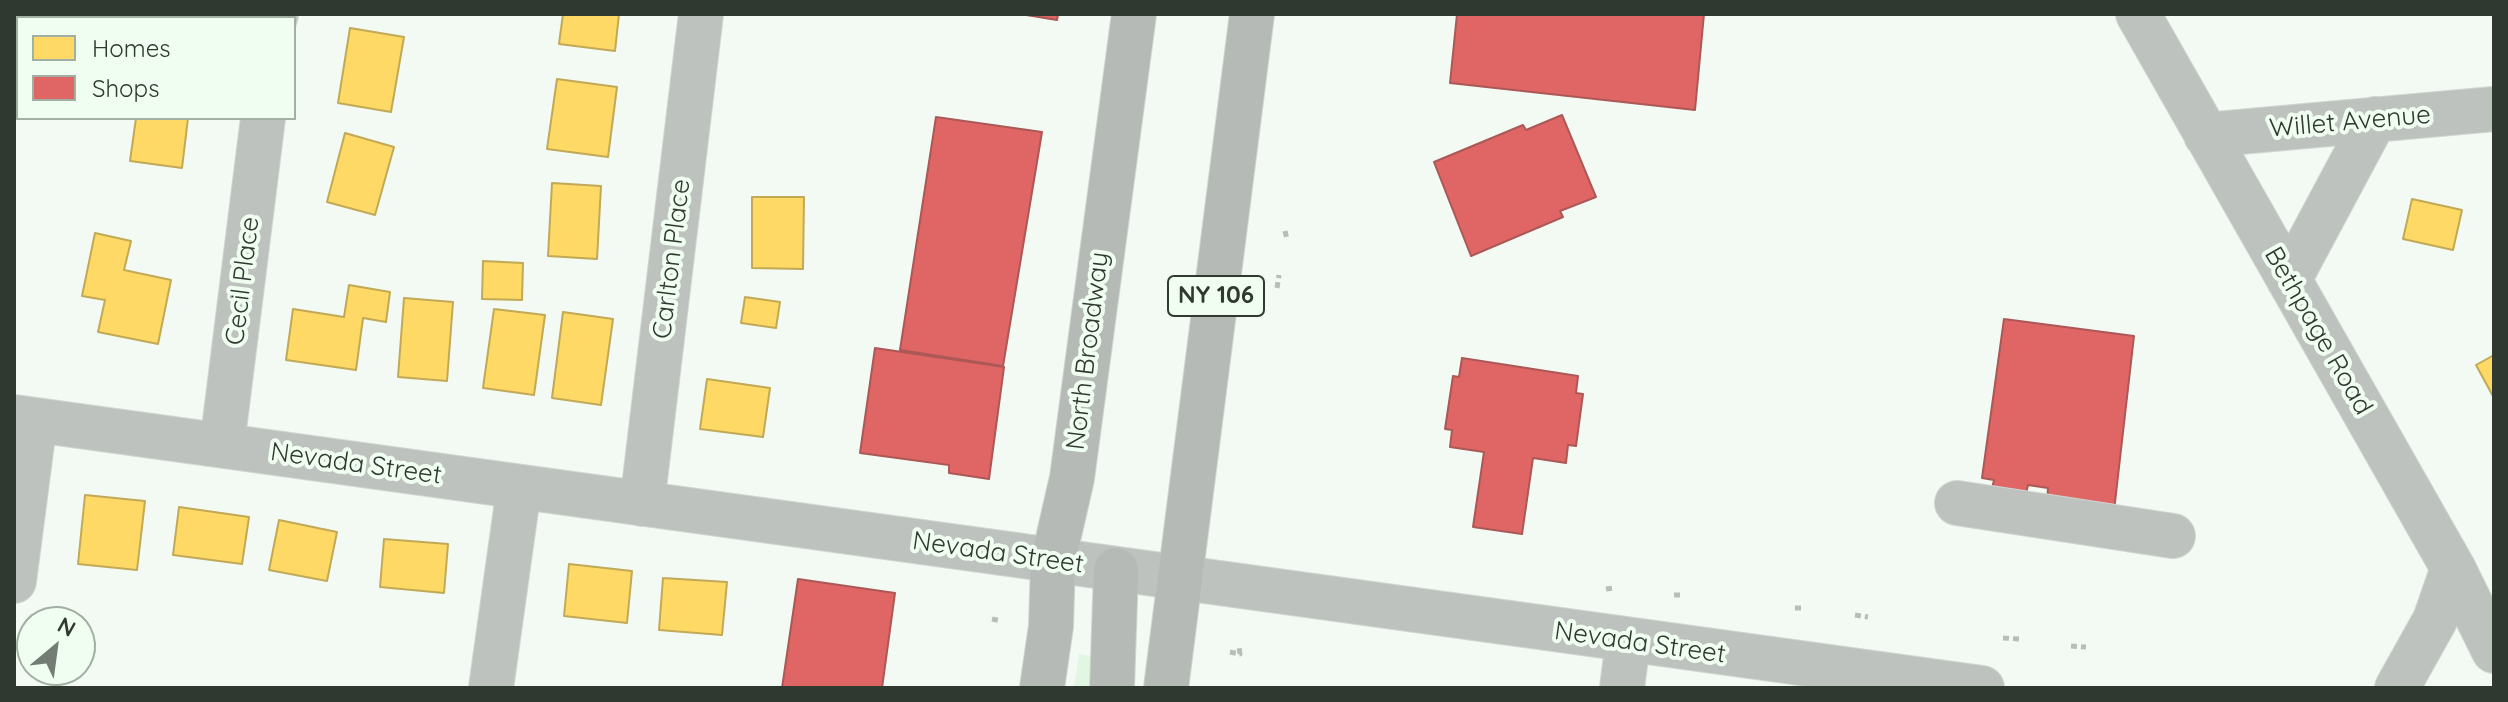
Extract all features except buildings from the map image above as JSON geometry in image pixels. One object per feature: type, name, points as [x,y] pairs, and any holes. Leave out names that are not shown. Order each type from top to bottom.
[{"type":"main road","name":"North Broadway","points":[[1042,688],[1051,626],[1053,561],[1072,478],[1134,14]]},
{"type":"main road","name":"NY 106","points":[[1166,688],[1252,14]]},
{"type":"main road","points":[[1112,688],[1116,570]]},
{"type":"street","name":"Carlton Place","points":[[642,504],[701,14]]},
{"type":"street","name":"Bethpage Road","points":[[2138,14],[2453,568],[2494,651]]},
{"type":"street","name":"Willet Avenue","points":[[2206,135],[2494,109]]},
{"type":"street","points":[[2289,280],[2375,119]]},
{"type":"street","name":"Cecil Place","points":[[222,445],[263,120]]},
{"type":"street","name":"Nevada Street","points":[[24,418],[1982,688]]},
{"type":"street","points":[[14,581],[24,418]]},
{"type":"street","points":[[491,688],[519,488]]},
{"type":"street","points":[[1957,503],[2173,536]]},
{"type":"street","points":[[2397,688],[2435,620],[2453,568]]},
{"type":"street","points":[[1622,688],[1628,641]]},
{"type":"path","points":[[1285,231],[1287,239]]},
{"type":"path","points":[[1277,288],[1279,275]]},
{"type":"path","points":[[1606,589],[1614,588]]},
{"type":"path","points":[[1674,595],[1684,595]]},
{"type":"path","points":[[1855,615],[1868,617]]},
{"type":"path","points":[[992,619],[1001,621]]},
{"type":"path","points":[[2003,638],[2019,639]]},
{"type":"path","points":[[2071,646],[2086,647]]},
{"type":"path","points":[[1230,652],[1240,654],[1239,647]]},
{"type":"green space","points":[[1079,654],[1097,657],[1096,688],[1074,688]]}]
